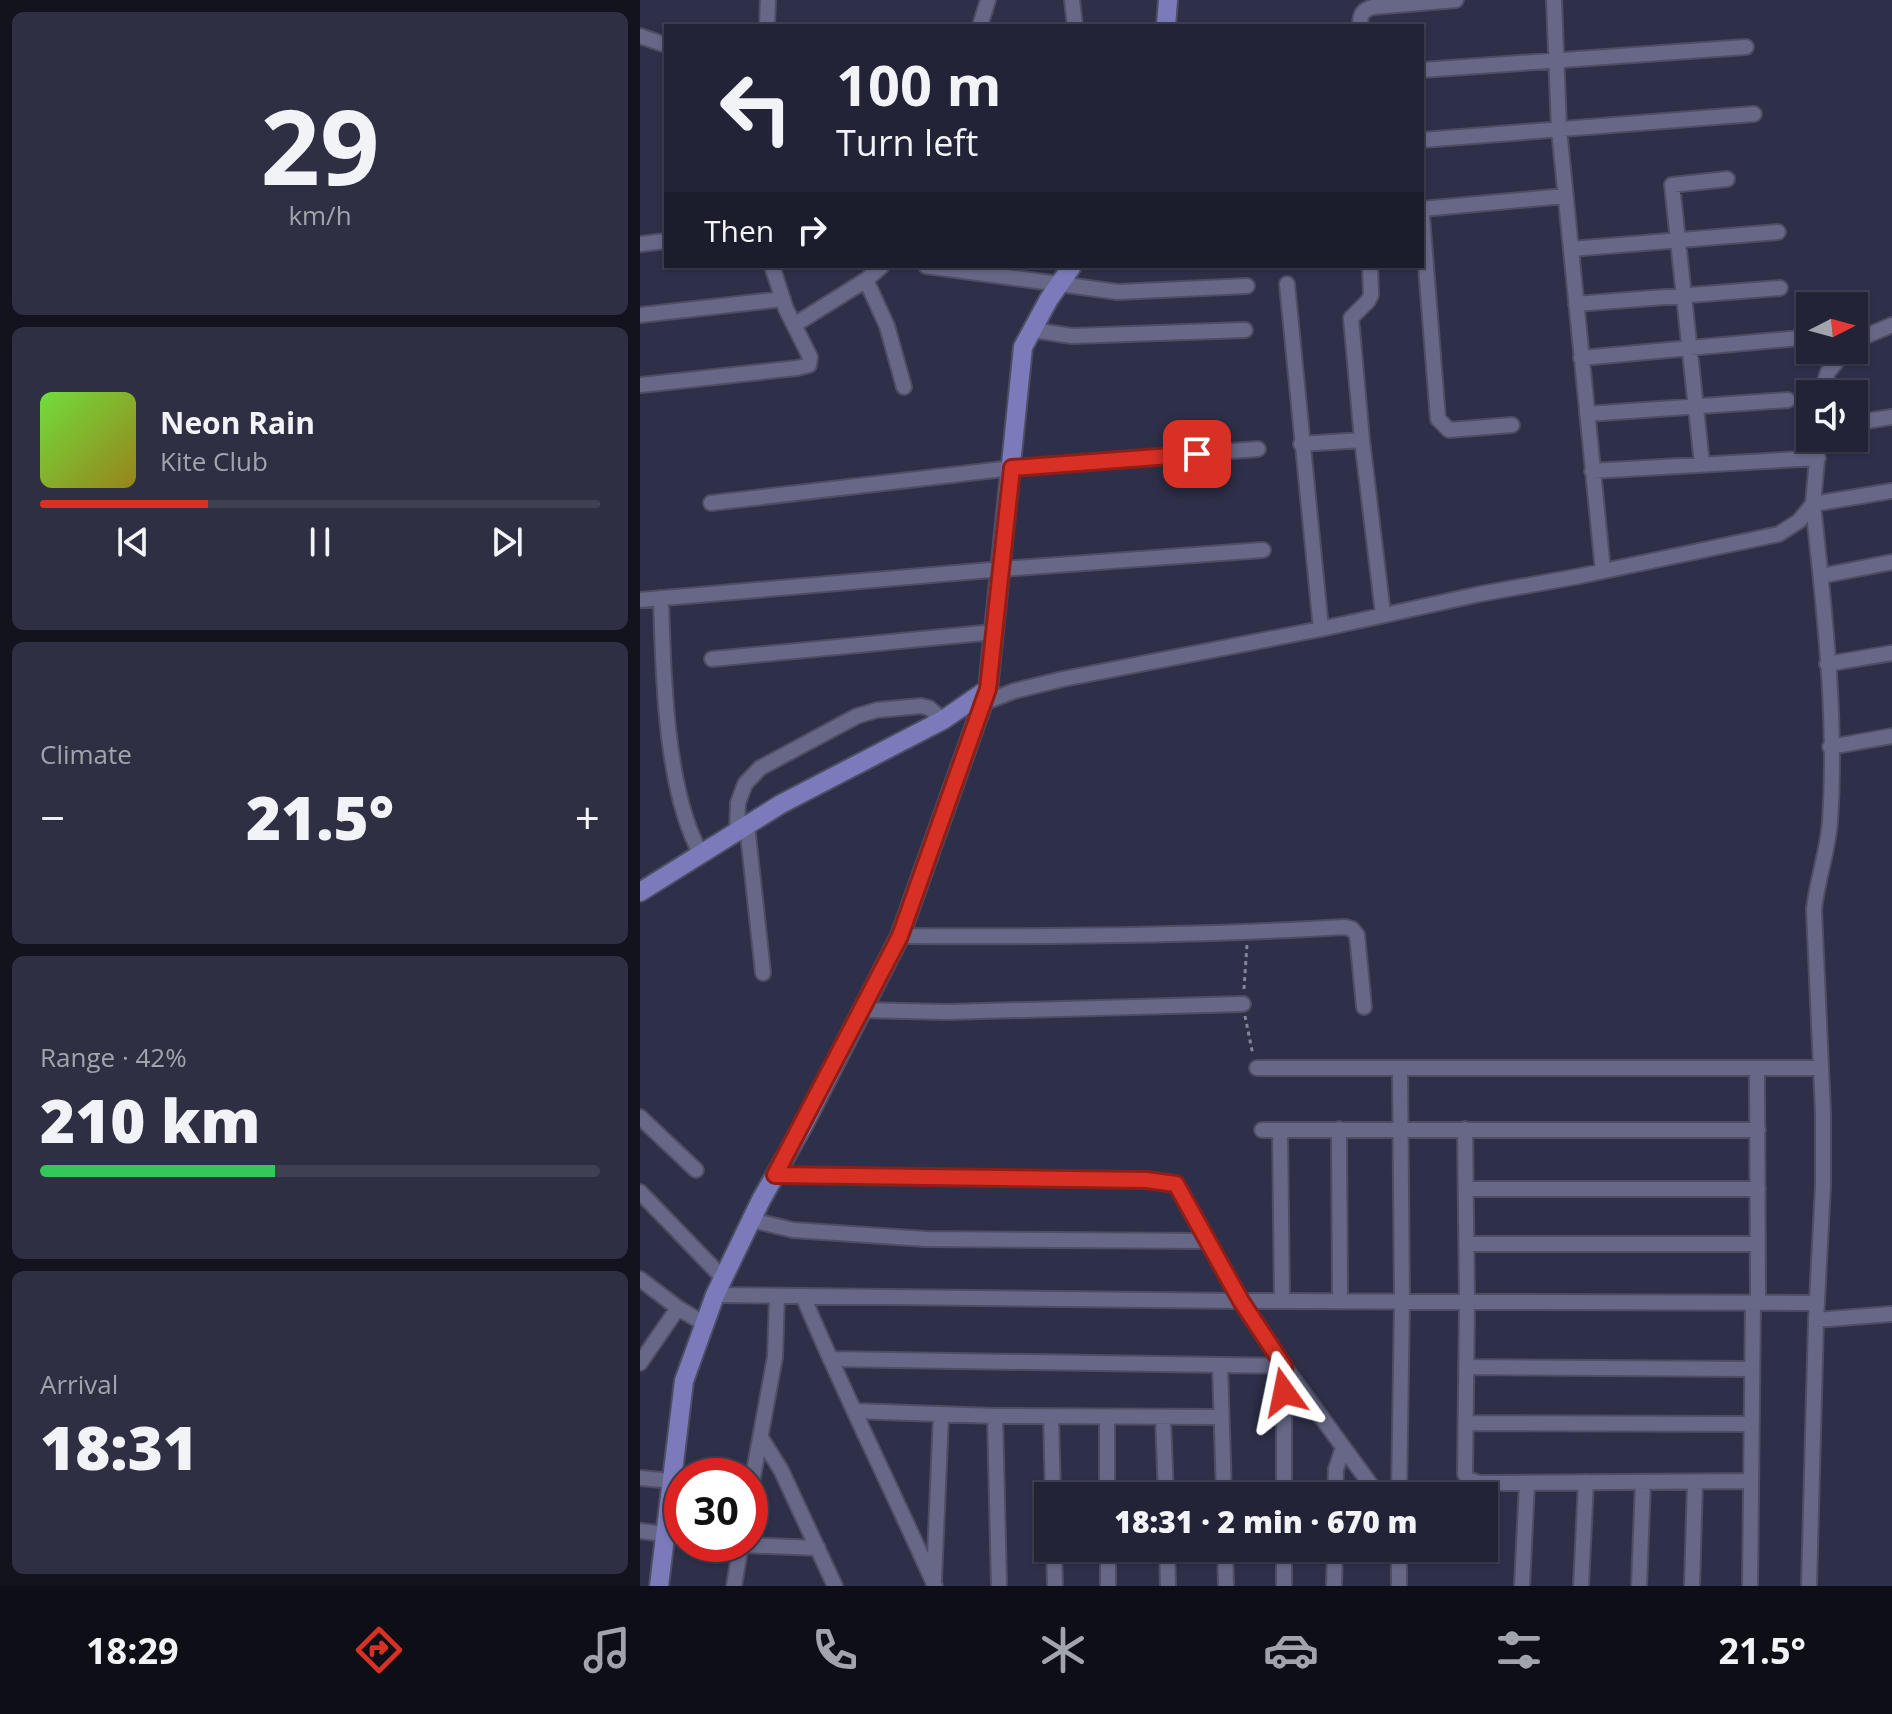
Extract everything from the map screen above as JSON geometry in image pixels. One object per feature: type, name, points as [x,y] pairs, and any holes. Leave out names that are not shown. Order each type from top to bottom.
[{"type":"main road","points":[[1166,24],[1168,0]]},
{"type":"main road","points":[[675,1458],[684,1381],[719,1287],[900,936],[986,696],[1002,569],[1023,347],[1071,268]]},
{"type":"main road","points":[[640,892],[781,804],[986,696]]},
{"type":"main road","points":[[659,1586],[664,1543]]},
{"type":"street","points":[[767,24],[768,0]]},
{"type":"street","points":[[981,24],[988,0]]},
{"type":"street","points":[[1072,0],[1075,24]]},
{"type":"street","points":[[1360,24],[1361,15],[1373,7],[1456,0]]},
{"type":"street","points":[[1554,0],[1559,129],[1603,571]]},
{"type":"street","points":[[640,36],[664,44]]},
{"type":"street","points":[[1424,70],[1746,47]]},
{"type":"street","points":[[1424,140],[1754,114]]},
{"type":"street","points":[[1702,464],[1672,185],[1727,179]]},
{"type":"street","points":[[1424,209],[1565,196]]},
{"type":"street","points":[[1571,249],[1778,232]]},
{"type":"street","points":[[640,244],[664,241]]},
{"type":"street","points":[[1424,241],[1438,419],[1449,430],[1512,425]]},
{"type":"street","points":[[641,385],[809,365],[810,357],[783,299],[773,268]]},
{"type":"street","points":[[794,325],[880,268]]},
{"type":"street","points":[[941,268],[1130,292],[1247,286]]},
{"type":"street","points":[[1370,268],[1371,295],[1351,318],[1383,614]]},
{"type":"street","points":[[866,280],[887,326],[904,387]]},
{"type":"street","points":[[1287,284],[1321,629]]},
{"type":"street","points":[[1576,304],[1780,288]]},
{"type":"street","points":[[640,315],[783,299]]},
{"type":"street","points":[[1868,335],[1892,325]]},
{"type":"street","points":[[1032,330],[1072,336],[1245,330]]},
{"type":"street","points":[[1581,358],[1796,338]]},
{"type":"street","points":[[1587,414],[1788,400]]},
{"type":"street","points":[[1868,421],[1892,417]]},
{"type":"street","points":[[1301,444],[1362,440]]},
{"type":"street","points":[[711,503],[1012,468],[1258,449]]},
{"type":"street","points":[[1809,1586],[1823,1185],[1814,910],[1830,825],[1827,664],[1813,504],[1818,452]]},
{"type":"street","points":[[1592,471],[1818,458]]},
{"type":"street","points":[[986,696],[1779,534],[1799,521],[1813,504],[1892,491]]},
{"type":"street","points":[[640,600],[1263,550]]},
{"type":"street","points":[[1821,576],[1892,562]]},
{"type":"street","points":[[661,598],[663,664],[672,747],[683,814],[701,854]]},
{"type":"street","points":[[712,659],[994,632]]},
{"type":"street","points":[[1827,664],[1892,653]]},
{"type":"street","points":[[763,973],[738,803],[745,784],[760,768],[857,716],[877,710],[921,706],[929,708],[943,720]]},
{"type":"street","points":[[1830,747],[1892,736]]},
{"type":"street","points":[[900,936],[1248,933],[1345,927],[1357,935],[1364,1007]]},
{"type":"street","points":[[860,1010],[947,1012],[1243,1004]]},
{"type":"street","points":[[1257,1068],[1821,1068]]},
{"type":"street","points":[[1399,1482],[1402,1302],[1400,1069]]},
{"type":"street","points":[[1750,1586],[1752,1369],[1758,1244],[1757,1069]]},
{"type":"street","points":[[640,1117],[696,1170]]},
{"type":"street","points":[[1339,1129],[1340,1301]]},
{"type":"street","points":[[1465,1129],[1465,1474],[1468,1479],[1479,1483],[1751,1481]]},
{"type":"street","points":[[1262,1130],[1758,1130]]},
{"type":"street","points":[[1280,1130],[1282,1301]]},
{"type":"street","points":[[775,1175],[1168,1181],[1176,1184],[1241,1301],[1368,1482]]},
{"type":"street","points":[[1466,1189],[1758,1189]]},
{"type":"street","points":[[640,1192],[719,1287],[777,1296],[1817,1303]]},
{"type":"street","points":[[751,1220],[793,1230],[926,1239],[1207,1241]]},
{"type":"street","points":[[1467,1244],[1758,1244]]},
{"type":"street","points":[[640,1279],[705,1324]]},
{"type":"street","points":[[757,1458],[775,1357],[777,1296]]},
{"type":"street","points":[[803,1296],[934,1585]]},
{"type":"street","points":[[640,1363],[678,1308]]},
{"type":"street","points":[[1816,1320],[1892,1314]]},
{"type":"street","points":[[830,1359],[1284,1366]]},
{"type":"street","points":[[1220,1365],[1223,1482]]},
{"type":"street","points":[[1284,1366],[1284,1482]]},
{"type":"street","points":[[1467,1367],[1752,1369]]},
{"type":"street","points":[[855,1411],[1051,1417],[1221,1417]]},
{"type":"street","points":[[934,1585],[941,1414]]},
{"type":"street","points":[[995,1416],[999,1586]]},
{"type":"street","points":[[1051,1417],[1053,1482]]},
{"type":"street","points":[[1107,1417],[1107,1482]]},
{"type":"street","points":[[1163,1418],[1165,1482]]},
{"type":"street","points":[[1466,1423],[1751,1424]]},
{"type":"street","points":[[761,1438],[781,1470],[835,1586]]},
{"type":"street","points":[[1336,1482],[1343,1448]]},
{"type":"street","points":[[640,1478],[664,1480]]},
{"type":"street","points":[[1581,1586],[1586,1482]]},
{"type":"street","points":[[1639,1586],[1643,1482]]},
{"type":"street","points":[[1692,1586],[1695,1482]]},
{"type":"street","points":[[1522,1586],[1527,1483]]},
{"type":"street","points":[[640,1531],[664,1534]]},
{"type":"street","points":[[768,1545],[818,1548]]},
{"type":"street","points":[[734,1586],[738,1562]]},
{"type":"street","points":[[1054,1562],[1055,1586]]},
{"type":"street","points":[[1108,1562],[1108,1586]]},
{"type":"street","points":[[1167,1562],[1168,1586]]},
{"type":"street","points":[[1225,1562],[1226,1586]]},
{"type":"street","points":[[1284,1562],[1284,1586]]},
{"type":"street","points":[[1334,1586],[1335,1562]]},
{"type":"street","points":[[1399,1562],[1399,1586]]},
{"type":"route","points":[[1197,454],[1012,468],[988,689],[900,936],[775,1175],[1146,1180],[1176,1184],[1241,1301],[1284,1366],[1284,1392]]}]
